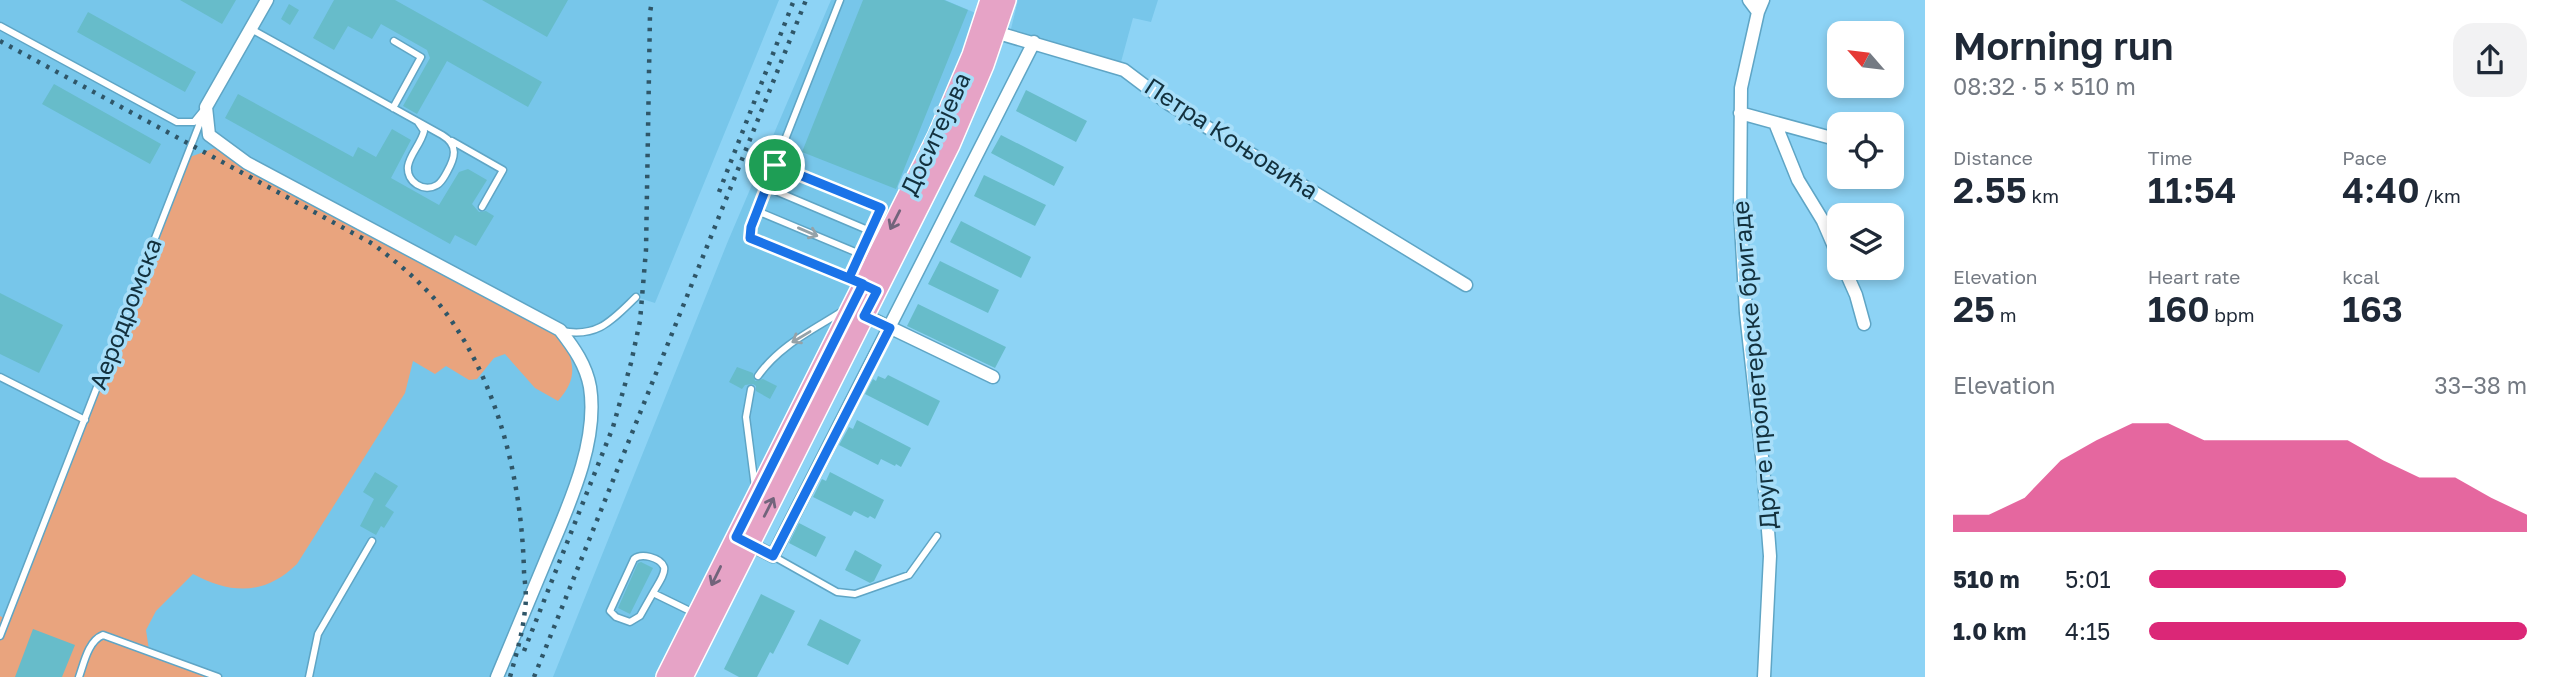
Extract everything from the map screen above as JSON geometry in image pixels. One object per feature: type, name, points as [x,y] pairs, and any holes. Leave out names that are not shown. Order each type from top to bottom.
[{"type":"main road","name":"Доситејева","points":[[989,31],[990,0]]},
{"type":"main road","name":"Доситејева","points":[[683,677],[743,540],[858,311],[863,284],[950,145],[989,31],[1006,0]]},
{"type":"main road","name":"Доситејева","points":[[666,677],[697,615],[743,540],[756,497],[858,311]]},
{"type":"street","name":"Аеродромска","points":[[206,107],[267,0]]},
{"type":"street","points":[[1749,0],[1760,6]]},
{"type":"street","name":"Друге пролетерске бригаде","points":[[1760,6],[1743,72],[1740,208],[1746,313],[1770,556],[1764,677]]},
{"type":"street","name":"Петра Коњовића","points":[[989,31],[1034,42],[1128,72],[1169,104],[1466,285]]},
{"type":"street","points":[[743,540],[773,556],[1034,42]]},
{"type":"street","points":[[206,107],[209,135],[247,163],[560,330],[579,355],[590,386],[591,414],[586,446],[574,491],[497,677]]},
{"type":"street","points":[[1740,113],[1827,137]]},
{"type":"street","points":[[1775,123],[1798,180],[1827,230]]},
{"type":"street","points":[[1849,280],[1864,324]]},
{"type":"street","points":[[858,311],[993,377]]},
{"type":"lane","points":[[775,165],[881,208],[860,254],[863,284],[750,238],[766,187],[841,0]]},
{"type":"lane","points":[[0,26],[177,122],[194,122],[206,107]]},
{"type":"lane","points":[[251,29],[503,170],[482,207]]},
{"type":"lane","points":[[393,108],[421,57],[394,41]]},
{"type":"lane","name":"Аеродромска","points":[[0,636],[3,617],[85,420],[206,107]]},
{"type":"lane","points":[[418,122],[424,131],[408,163],[412,181],[418,186],[430,188],[441,182],[455,155],[448,138]]},
{"type":"lane","points":[[766,187],[870,231]]},
{"type":"lane","points":[[757,211],[860,254]]},
{"type":"lane","points":[[560,330],[577,334],[592,331],[605,325],[636,297]]},
{"type":"lane","points":[[758,376],[787,345],[858,311]]},
{"type":"lane","points":[[0,377],[85,420]]},
{"type":"lane","points":[[751,389],[746,417],[756,497]]},
{"type":"lane","points":[[773,556],[836,592],[855,594],[909,575],[937,536]]},
{"type":"lane","points":[[309,677],[318,635],[372,541]]},
{"type":"lane","points":[[642,554],[664,567],[653,593],[640,616],[630,622],[616,617],[610,611],[634,559],[642,554]]},
{"type":"lane","points":[[653,593],[697,615]]},
{"type":"lane","points":[[79,677],[91,645],[103,635],[218,677]]},
{"type":"shaded area","points":[[0,0],[779,0],[655,303],[636,297],[592,331],[562,331],[590,386],[586,446],[497,677],[0,677]]},
{"type":"shaded area","points":[[831,0],[945,0],[985,17],[666,677],[553,677],[728,241]]},
{"type":"shaded area","points":[[1018,0],[1158,0],[1151,22],[1133,18],[1121,62],[1010,33]]},
{"type":"shaded area","points":[[215,148],[560,330],[571,359],[570,383],[558,401],[535,388],[505,354],[494,358],[477,379],[469,380],[446,366],[435,374],[413,361],[405,393],[297,564],[272,582],[247,588],[221,585],[193,574],[156,611],[146,630],[149,650],[218,677],[0,677],[0,616],[6,619],[187,158]]},
{"type":"building","points":[[180,0],[236,0],[222,24]]},
{"type":"building","points":[[334,0],[395,0],[542,82],[528,107],[447,61],[417,114],[403,106],[430,58],[427,50],[381,24],[372,39],[348,26],[334,50],[313,38]]},
{"type":"building","points":[[482,0],[568,0],[547,37]]},
{"type":"building","points":[[863,0],[944,0],[968,10],[896,189],[802,152]]},
{"type":"building","points":[[289,4],[299,10],[290,25],[281,19]]},
{"type":"building","points":[[88,12],[196,72],[185,92],[77,32]]},
{"type":"building","points":[[54,84],[161,144],[150,164],[42,104]]},
{"type":"building","points":[[1026,90],[1087,121],[1076,142],[1016,111]]},
{"type":"building","points":[[238,94],[353,157],[358,147],[376,157],[392,129],[411,140],[391,178],[439,205],[459,172],[468,169],[487,180],[472,204],[479,212],[486,211],[494,216],[476,246],[455,235],[450,244],[225,118]]},
{"type":"building","points":[[1001,135],[1064,167],[1054,186],[991,153]]},
{"type":"building","points":[[984,175],[1046,205],[1035,226],[974,196]]},
{"type":"building","points":[[961,221],[1031,257],[1021,278],[950,242]]},
{"type":"building","points":[[940,261],[999,290],[988,313],[928,284]]},
{"type":"building","points":[[0,293],[63,325],[39,373],[0,354]]},
{"type":"building","points":[[918,304],[1006,347],[995,368],[907,326]]},
{"type":"building","points":[[737,367],[753,373],[755,381],[763,379],[777,386],[770,399],[756,391],[753,384],[745,385],[742,389],[729,382]]},
{"type":"building","points":[[888,375],[940,401],[928,426],[865,394],[873,379],[876,381],[878,376],[885,379]]},
{"type":"building","points":[[857,420],[911,448],[901,467],[881,459],[878,465],[839,445],[849,427],[853,429]]},
{"type":"building","points":[[375,472],[398,486],[385,506],[394,512],[376,535],[360,526],[374,499],[363,492]]},
{"type":"building","points":[[830,472],[884,500],[875,519],[854,511],[851,516],[813,497],[822,479],[826,481]]},
{"type":"building","points":[[799,523],[826,537],[816,557],[789,543]]},
{"type":"building","points":[[855,550],[882,565],[874,581],[870,583],[845,570]]},
{"type":"building","points":[[638,563],[653,568],[630,614],[618,608]]},
{"type":"building","points":[[761,594],[795,611],[773,654],[770,652],[757,677],[739,677],[724,669]]},
{"type":"building","points":[[820,619],[861,640],[848,665],[807,645]]},
{"type":"building","points":[[33,629],[75,645],[62,677],[15,677]]},
{"type":"railway","points":[[524,651],[613,427],[640,321],[646,250],[652,0]]},
{"type":"railway","points":[[719,192],[794,0]]},
{"type":"railway","points":[[534,677],[806,0]]},
{"type":"railway","points":[[0,41],[373,244],[416,280],[445,311],[470,351],[496,410],[506,442],[519,507],[526,600],[521,635],[510,677]]},
{"type":"route","points":[[775,165],[751,227],[750,238],[863,284],[736,537],[773,556],[890,328],[864,316],[877,291],[863,284],[849,278],[881,208],[775,165]]}]
